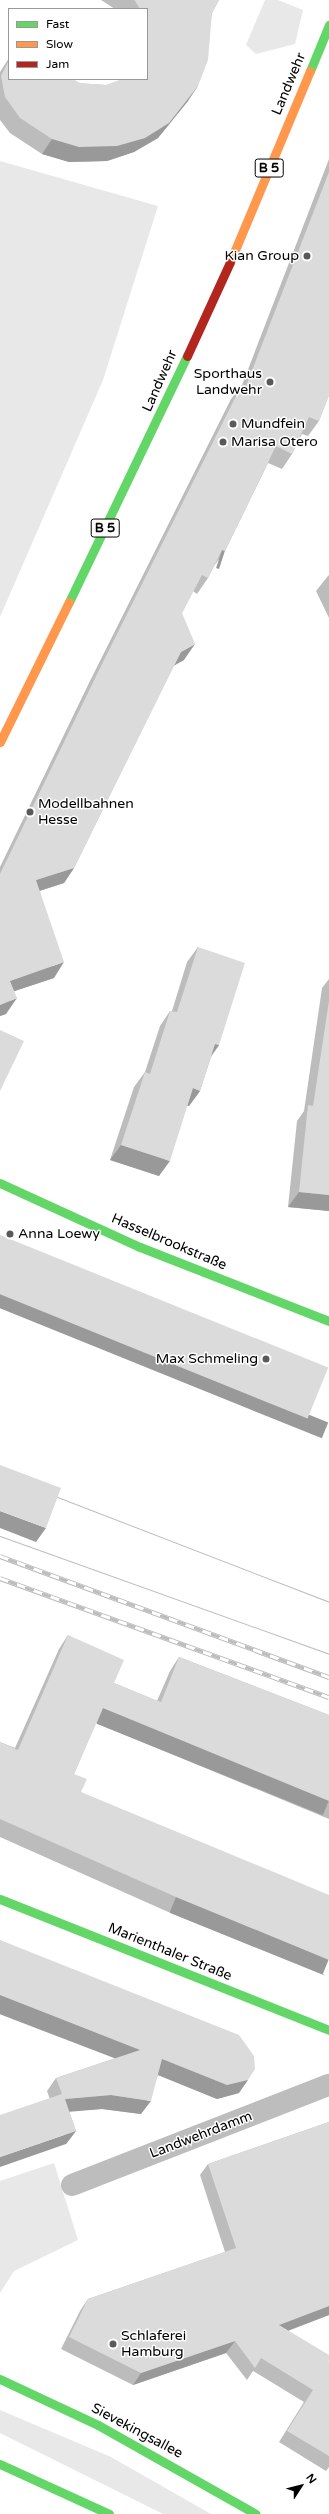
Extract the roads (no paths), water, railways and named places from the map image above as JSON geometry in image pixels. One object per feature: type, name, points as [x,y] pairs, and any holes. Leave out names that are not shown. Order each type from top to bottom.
[{"type":"main road","name":"Landwehr","points":[[0,742],[152,434],[224,274],[329,24]]},
{"type":"main road","name":"Hasselbrookstraße","points":[[0,1183],[154,1253],[329,1321]]},
{"type":"main road","name":"Marienthaler Straße","points":[[0,1899],[329,2030]]},
{"type":"main road","name":"Sievekingsallee","points":[[0,2379],[98,2425],[256,2514]]},
{"type":"main road","points":[[0,2464],[109,2514]]},
{"type":"street","name":"Landwehrdamm","points":[[72,2185],[329,2085]]},
{"type":"tram line","points":[[47,1493],[329,1602]]},
{"type":"tram line","points":[[0,1536],[329,1654]]},
{"type":"railway","points":[[0,1556],[329,1677]]},
{"type":"railway","points":[[0,1578],[329,1697]]},
{"type":"place","name":"Kian Group","points":[[307,256]]},
{"type":"place","name":"Sporthaus Landwehr","points":[[270,382]]},
{"type":"place","name":"Mundfein","points":[[233,424]]},
{"type":"place","name":"Marisa Otero","points":[[223,442]]},
{"type":"place","name":"Modellbahnen Hesse","points":[[30,812]]},
{"type":"place","name":"Anna Loewy","points":[[10,1234]]},
{"type":"place","name":"Max Schmeling","points":[[266,1359]]},
{"type":"place","name":"Schlaferei Hamburg","points":[[113,2344]]}]
